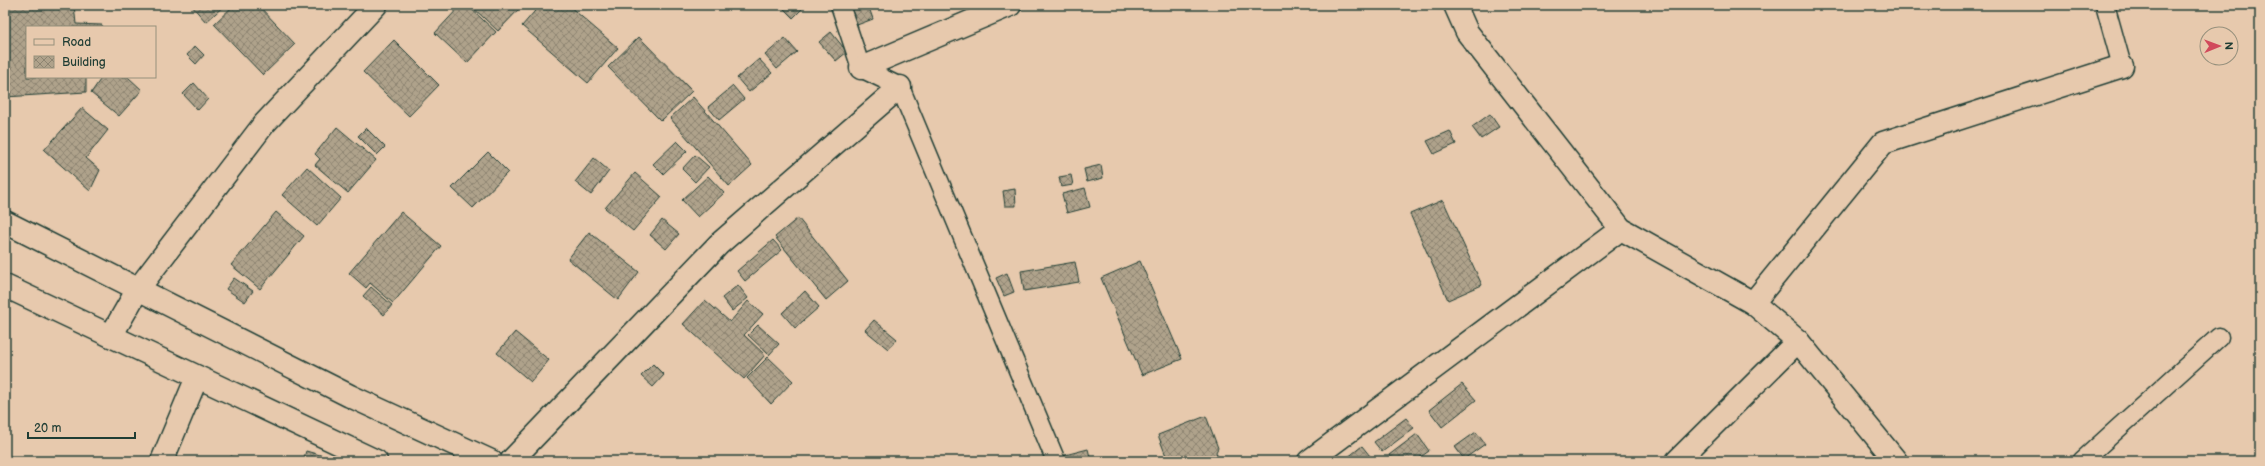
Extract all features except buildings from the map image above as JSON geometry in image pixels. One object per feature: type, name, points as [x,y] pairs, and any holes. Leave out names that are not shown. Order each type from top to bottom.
[{"type":"street","points":[[111,336],[138,289],[264,124],[376,5]]},
{"type":"street","points":[[861,68],[1010,5]]},
{"type":"street","points":[[1455,5],[1467,32],[1621,229],[1753,304],[1798,341],[1896,461]]},
{"type":"street","points":[[1753,304],[1883,143],[2122,66]]},
{"type":"street","points":[[511,461],[719,244],[900,87]]},
{"type":"street","points":[[5,222],[350,396],[491,461]]},
{"type":"street","points":[[1309,461],[1621,229]]},
{"type":"street","points":[[5,286],[376,461]]},
{"type":"street","points":[[1677,461],[1798,341]]},
{"type":"street","points":[[162,461],[197,377]]},
{"type":"lane","points":[[840,5],[861,68],[900,87],[1056,461]]},
{"type":"lane","points":[[2105,5],[2122,66]]},
{"type":"lane","points":[[2082,461],[2219,337]]}]
